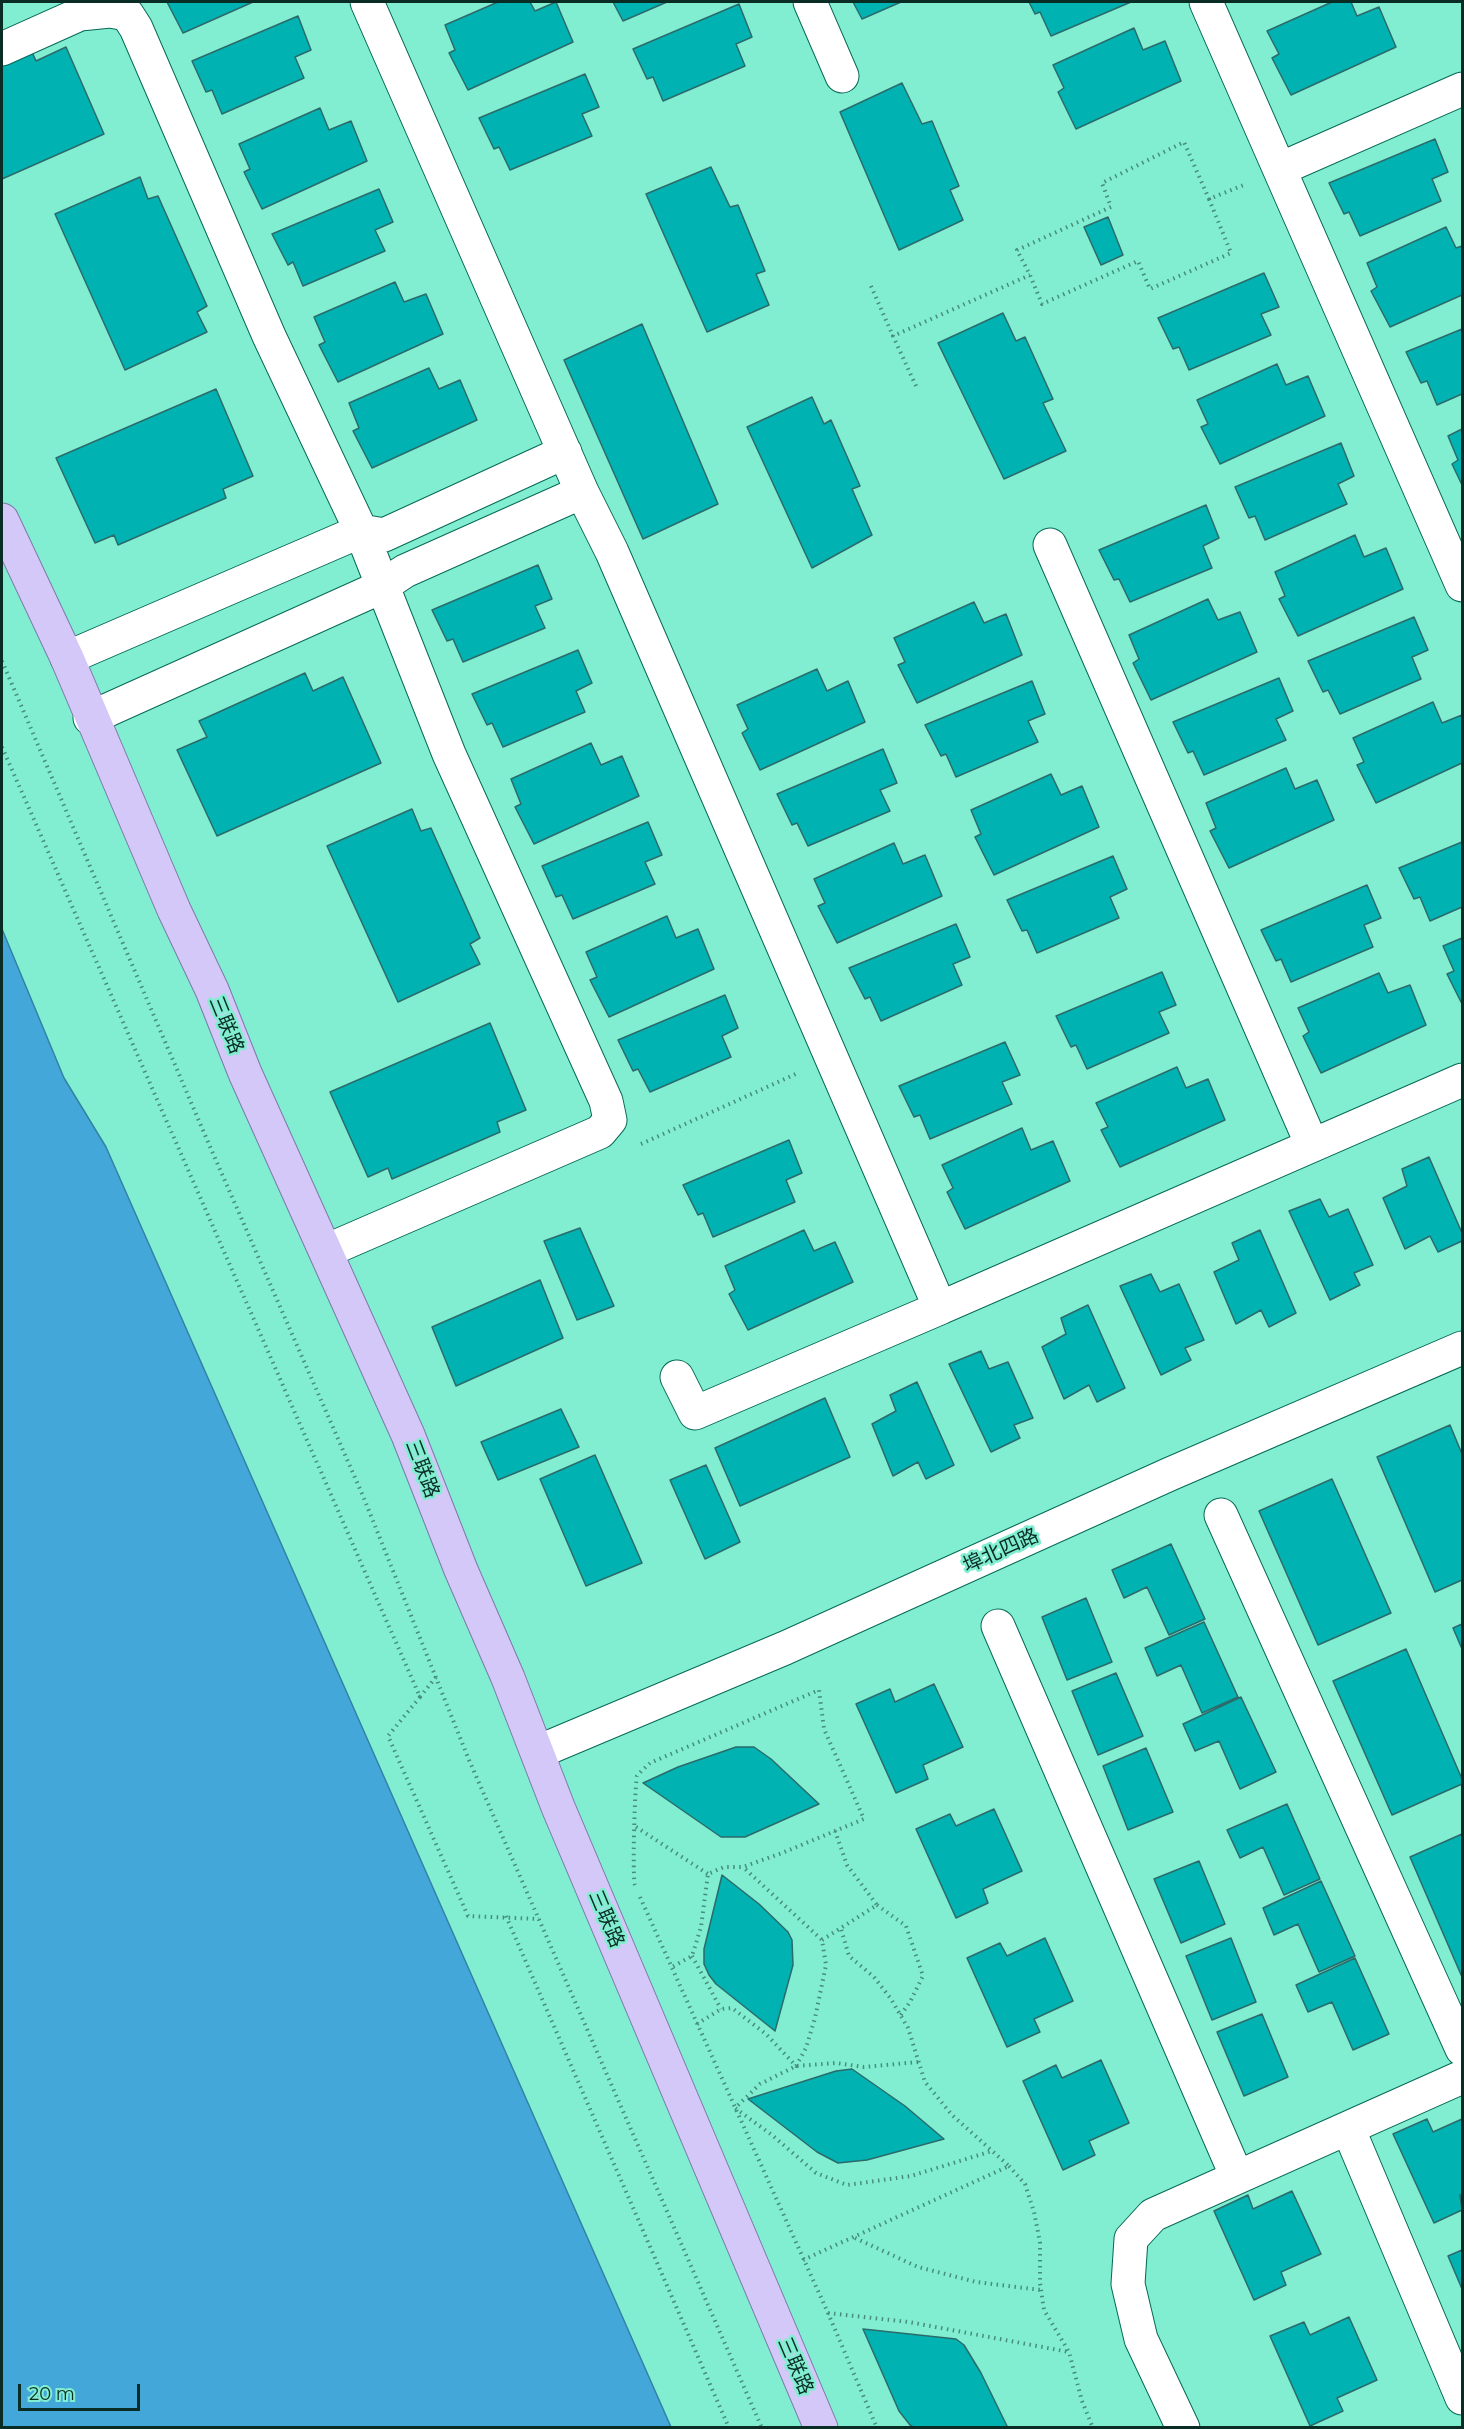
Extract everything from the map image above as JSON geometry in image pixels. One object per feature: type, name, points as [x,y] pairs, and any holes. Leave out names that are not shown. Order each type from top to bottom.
[{"type":"main road","name":"三联路","points":[[2,520],[67,658],[90,718],[408,1435],[484,1628],[538,1752],[558,1807],[821,2427]]},
{"type":"street","points":[[367,2],[582,492],[612,552],[940,1308]]},
{"type":"street","points":[[810,2],[842,76]]},
{"type":"street","points":[[1206,2],[1462,585]]},
{"type":"street","points":[[2,49],[80,14],[111,11],[127,14],[136,28],[269,336],[361,531],[381,587],[449,754],[606,1101],[610,1120],[600,1132],[326,1251]]},
{"type":"street","points":[[1280,170],[1462,89]]},
{"type":"street","points":[[67,658],[361,531],[384,535],[565,452]]},
{"type":"street","points":[[90,718],[381,587],[405,571],[582,492]]},
{"type":"street","points":[[1050,545],[1312,1145]]},
{"type":"street","points":[[677,1377],[695,1413],[1462,1080]]},
{"type":"street","name":"埠北四路","points":[[538,1752],[785,1648],[1170,1474],[1462,1348]]},
{"type":"street","points":[[1221,1515],[1462,2049]]},
{"type":"street","points":[[998,1626],[1238,2177]]},
{"type":"street","points":[[1183,2427],[1141,2339],[1128,2283],[1131,2240],[1153,2215],[1462,2077]]},
{"type":"street","points":[[1348,2128],[1462,2398]]},
{"type":"path","points":[[1184,142],[1209,199],[1231,253],[1150,289],[1138,261],[1042,304],[1017,250],[1111,207],[1102,183],[1184,142]]},
{"type":"path","points":[[1209,199],[1280,170]]},
{"type":"path","points":[[893,336],[1030,275]]},
{"type":"path","points":[[871,286],[916,386]]},
{"type":"path","points":[[2,661],[211,1149],[363,1496],[436,1677],[539,1919],[762,2427]]},
{"type":"path","points":[[2,747],[420,1697]]},
{"type":"path","points":[[639,1145],[831,1058]]},
{"type":"path","points":[[436,1677],[388,1736],[468,1916],[539,1919]]},
{"type":"path","points":[[708,1874],[724,1867],[743,1867],[864,1819],[824,1729],[819,1690],[650,1762],[637,1776],[634,1800],[636,1826],[633,1881],[877,2427]]},
{"type":"path","points":[[636,1826],[708,1874]]},
{"type":"path","points":[[835,1831],[847,1865],[877,1905],[906,1926],[923,1976],[900,2016]]},
{"type":"path","points":[[743,1867],[822,1940],[826,1965],[815,2018],[806,2048],[796,2066]]},
{"type":"path","points":[[708,1874],[701,1927],[692,1956],[721,2009]]},
{"type":"path","points":[[822,1940],[877,1905]]},
{"type":"path","points":[[506,1916],[729,2427]]},
{"type":"path","points":[[841,1929],[849,1956],[874,1977],[891,1999],[908,2028],[925,2082],[952,2115],[1009,2166],[1025,2184],[1040,2242],[1041,2290],[1044,2310],[1069,2352],[1082,2401],[1093,2427]]},
{"type":"path","points":[[672,1966],[692,1956]]},
{"type":"path","points":[[697,2024],[721,2009],[732,2008],[766,2034],[796,2066]]},
{"type":"path","points":[[735,2108],[760,2084],[796,2066],[836,2063],[864,2067],[918,2062]]},
{"type":"path","points":[[735,2108],[772,2135],[816,2174],[847,2185],[911,2176],[992,2151]]},
{"type":"path","points":[[803,2260],[1009,2166]]},
{"type":"path","points":[[854,2237],[918,2267],[976,2282],[1041,2290]]},
{"type":"path","points":[[828,2313],[909,2322],[1069,2352]]},
{"type":"water","points":[[2,929],[64,1078],[106,1147],[671,2427],[2,2427]]},
{"type":"building","points":[[167,2],[253,2],[183,33]]},
{"type":"building","points":[[498,2],[530,2],[535,11],[556,2],[573,42],[468,90],[449,53],[455,50],[445,25]]},
{"type":"building","points":[[613,2],[667,2],[623,21]]},
{"type":"building","points":[[853,2],[901,2],[862,19]]},
{"type":"building","points":[[1029,2],[1131,2],[1051,36],[1040,12],[1035,14]]},
{"type":"building","points":[[1332,2],[1351,2],[1357,16],[1379,7],[1396,47],[1291,95],[1272,58],[1279,54],[1267,31]]},
{"type":"building","points":[[739,4],[752,37],[736,44],[745,66],[663,101],[653,77],[647,79],[633,49]]},
{"type":"building","points":[[298,16],[311,50],[295,57],[304,78],[222,114],[212,90],[206,92],[192,61]]},
{"type":"building","points":[[1134,28],[1143,50],[1165,41],[1181,81],[1076,129],[1058,92],[1064,88],[1053,65]]},
{"type":"building","points":[[28,43],[36,61],[66,47],[104,134],[2,179],[2,55]]},
{"type":"building","points":[[585,74],[599,107],[582,114],[592,136],[510,170],[499,147],[494,149],[479,118]]},
{"type":"building","points":[[902,83],[922,124],[932,121],[959,186],[950,190],[963,220],[899,250],[840,112]]},
{"type":"building","points":[[320,108],[329,130],[351,121],[367,161],[262,209],[244,172],[250,169],[239,144]]},
{"type":"building","points":[[1435,139],[1448,172],[1432,179],[1441,201],[1360,236],[1349,212],[1344,214],[1329,183]]},
{"type":"building","points":[[711,167],[730,207],[738,205],[765,271],[756,274],[769,305],[707,332],[646,194]]},
{"type":"building","points":[[140,177],[148,199],[158,196],[207,306],[197,312],[207,332],[125,370],[55,214]]},
{"type":"building","points":[[379,189],[393,222],[375,230],[385,251],[303,286],[293,262],[288,265],[272,234]]},
{"type":"building","points":[[1108,217],[1123,255],[1101,265],[1084,227]]},
{"type":"building","points":[[1446,227],[1456,248],[1462,246],[1462,295],[1390,327],[1371,291],[1377,287],[1367,263]]},
{"type":"building","points":[[1264,273],[1279,307],[1261,314],[1271,335],[1189,370],[1179,347],[1173,349],[1158,318]]},
{"type":"building","points":[[395,282],[404,302],[426,294],[443,334],[338,382],[319,345],[325,342],[314,317]]},
{"type":"building","points":[[1003,313],[1016,341],[1025,337],[1053,399],[1043,403],[1066,451],[1004,479],[938,343]]},
{"type":"building","points":[[642,324],[718,504],[643,539],[564,360]]},
{"type":"building","points":[[1462,329],[1462,394],[1437,405],[1427,381],[1421,383],[1406,352]]},
{"type":"building","points":[[1277,364],[1286,385],[1308,376],[1325,416],[1220,464],[1201,427],[1208,424],[1197,400]]},
{"type":"building","points":[[429,368],[439,389],[460,380],[477,420],[372,468],[353,431],[359,428],[349,403]]},
{"type":"building","points":[[216,389],[253,476],[223,489],[226,498],[118,545],[114,535],[95,543],[56,458]]},
{"type":"building","points":[[812,397],[824,424],[831,420],[860,486],[852,489],[872,535],[812,568],[747,427]]},
{"type":"building","points":[[1462,429],[1462,485],[1452,464],[1458,460],[1448,436]]},
{"type":"building","points":[[1341,443],[1354,476],[1338,484],[1347,504],[1265,540],[1255,516],[1249,518],[1235,487]]},
{"type":"building","points":[[1206,505],[1219,538],[1203,546],[1212,568],[1130,602],[1119,579],[1114,580],[1099,550]]},
{"type":"building","points":[[1355,535],[1364,557],[1386,548],[1403,589],[1298,636],[1279,599],[1285,596],[1275,572]]},
{"type":"building","points":[[538,565],[552,599],[535,606],[545,628],[463,662],[453,639],[447,641],[432,610]]},
{"type":"building","points":[[1208,599],[1218,620],[1240,612],[1257,652],[1151,700],[1133,663],[1139,659],[1129,635]]},
{"type":"building","points":[[974,602],[984,623],[1006,614],[1022,655],[917,703],[898,665],[905,662],[894,638]]},
{"type":"building","points":[[1414,617],[1428,650],[1412,657],[1421,679],[1340,714],[1328,690],[1323,692],[1308,661]]},
{"type":"building","points":[[578,650],[592,683],[576,691],[585,712],[503,747],[492,723],[487,725],[472,694]]},
{"type":"building","points":[[817,669],[827,691],[848,681],[865,722],[760,770],[742,733],[748,729],[737,705]]},
{"type":"building","points":[[305,673],[313,691],[343,677],[381,763],[217,836],[177,750],[207,737],[199,721]]},
{"type":"building","points":[[1279,678],[1293,711],[1276,719],[1286,740],[1204,775],[1193,751],[1188,753],[1173,722]]},
{"type":"building","points":[[1032,681],[1045,714],[1028,721],[1038,742],[956,777],[946,754],[941,756],[925,725]]},
{"type":"building","points":[[1433,702],[1442,723],[1462,715],[1462,763],[1376,803],[1357,765],[1364,762],[1353,738]]},
{"type":"building","points":[[591,743],[601,765],[622,756],[639,796],[534,844],[515,807],[521,804],[511,779]]},
{"type":"building","points":[[883,749],[897,783],[880,790],[890,811],[808,846],[797,823],[792,825],[777,794]]},
{"type":"building","points":[[1286,768],[1295,789],[1317,780],[1334,820],[1229,868],[1210,831],[1216,828],[1206,803]]},
{"type":"building","points":[[1051,774],[1061,795],[1082,786],[1099,827],[994,875],[975,837],[981,834],[971,810]]},
{"type":"building","points":[[412,809],[421,831],[431,828],[480,938],[470,944],[480,964],[398,1002],[327,846]]},
{"type":"building","points":[[648,822],[662,855],[645,862],[655,884],[573,919],[562,895],[556,897],[542,866]]},
{"type":"building","points":[[1462,842],[1462,907],[1430,921],[1420,897],[1414,899],[1399,868]]},
{"type":"building","points":[[894,843],[903,864],[925,855],[942,896],[837,943],[818,906],[825,903],[814,879]]},
{"type":"building","points":[[1113,856],[1127,889],[1110,897],[1119,918],[1037,953],[1027,930],[1022,931],[1007,900]]},
{"type":"building","points":[[1367,885],[1381,918],[1364,925],[1373,947],[1291,982],[1281,959],[1276,961],[1261,930]]},
{"type":"building","points":[[667,916],[676,938],[698,929],[714,969],[609,1017],[590,980],[597,977],[586,952]]},
{"type":"building","points":[[956,924],[970,957],[953,964],[962,985],[881,1021],[870,997],[865,999],[849,968]]},
{"type":"building","points":[[1462,938],[1462,1004],[1447,974],[1454,971],[1443,946]]},
{"type":"building","points":[[1162,972],[1176,1005],[1159,1012],[1169,1033],[1087,1069],[1076,1045],[1071,1047],[1056,1016]]},
{"type":"building","points":[[1379,973],[1388,993],[1410,985],[1426,1025],[1321,1073],[1303,1036],[1309,1032],[1298,1008]]},
{"type":"building","points":[[725,995],[738,1028],[722,1036],[731,1057],[650,1092],[638,1069],[633,1071],[618,1040]]},
{"type":"building","points":[[490,1023],[526,1110],[497,1122],[500,1132],[392,1179],[388,1168],[368,1177],[330,1092]]},
{"type":"building","points":[[1005,1042],[1020,1075],[1002,1082],[1012,1104],[930,1139],[920,1115],[914,1117],[899,1086]]},
{"type":"building","points":[[1177,1067],[1186,1088],[1208,1079],[1225,1120],[1120,1167],[1101,1130],[1108,1127],[1096,1103]]},
{"type":"building","points":[[1022,1128],[1031,1150],[1053,1141],[1070,1181],[965,1229],[947,1192],[953,1188],[942,1165]]},
{"type":"building","points":[[789,1140],[802,1173],[786,1180],[795,1202],[713,1237],[703,1213],[698,1215],[683,1185]]},
{"type":"building","points":[[1429,1157],[1462,1233],[1462,1241],[1438,1252],[1430,1236],[1405,1249],[1383,1198],[1407,1186],[1402,1169]]},
{"type":"building","points":[[1320,1199],[1329,1217],[1348,1209],[1373,1265],[1354,1273],[1360,1285],[1330,1300],[1289,1211]]},
{"type":"building","points":[[580,1228],[614,1306],[577,1320],[544,1241]]},
{"type":"building","points":[[804,1230],[814,1251],[835,1242],[853,1282],[748,1330],[729,1294],[735,1290],[725,1266]]},
{"type":"building","points":[[1260,1230],[1296,1313],[1269,1327],[1261,1310],[1236,1324],[1214,1272],[1239,1260],[1232,1243]]},
{"type":"building","points":[[1151,1274],[1160,1292],[1179,1284],[1204,1340],[1185,1348],[1191,1360],[1161,1375],[1120,1286]]},
{"type":"building","points":[[540,1280],[563,1338],[456,1386],[432,1327]]},
{"type":"building","points":[[1088,1305],[1125,1388],[1097,1402],[1089,1385],[1064,1399],[1042,1347],[1066,1334],[1061,1318]]},
{"type":"building","points":[[981,1351],[989,1369],[1008,1362],[1033,1418],[1014,1425],[1020,1438],[991,1452],[949,1364]]},
{"type":"building","points":[[917,1382],[954,1465],[926,1479],[918,1462],[893,1476],[872,1424],[896,1411],[890,1395]]},
{"type":"building","points":[[825,1398],[850,1457],[740,1506],[715,1448]]},
{"type":"building","points":[[561,1409],[579,1447],[498,1480],[481,1442]]},
{"type":"building","points":[[1450,1425],[1462,1454],[1462,1580],[1435,1592],[1377,1457]]},
{"type":"building","points":[[595,1455],[642,1563],[586,1586],[540,1479]]},
{"type":"building","points":[[706,1465],[740,1542],[705,1559],[670,1480]]},
{"type":"building","points":[[1332,1479],[1391,1613],[1318,1645],[1259,1511]]},
{"type":"building","points":[[1171,1544],[1205,1619],[1169,1635],[1147,1587],[1124,1598],[1112,1570]]},
{"type":"building","points":[[1086,1598],[1112,1662],[1067,1680],[1042,1617]]},
{"type":"building","points":[[1204,1622],[1238,1697],[1202,1713],[1181,1665],[1157,1676],[1145,1648]]},
{"type":"building","points":[[1462,1624],[1462,1649],[1453,1628]]},
{"type":"building","points":[[1406,1649],[1462,1779],[1462,1784],[1392,1815],[1333,1681]]},
{"type":"building","points":[[1116,1673],[1143,1736],[1098,1755],[1072,1691]]},
{"type":"building","points":[[934,1684],[963,1747],[923,1765],[928,1779],[896,1793],[856,1704],[890,1689],[895,1702]]},
{"type":"building","points":[[1241,1697],[1276,1772],[1240,1789],[1219,1741],[1195,1751],[1183,1724]]},
{"type":"building","points":[[736,1747],[754,1747],[771,1759],[819,1804],[745,1837],[721,1837],[643,1783],[678,1767]]},
{"type":"building","points":[[1146,1748],[1173,1812],[1128,1830],[1103,1766]]},
{"type":"building","points":[[1287,1804],[1320,1879],[1284,1895],[1263,1847],[1240,1858],[1227,1830]]},
{"type":"building","points":[[994,1809],[1022,1871],[983,1889],[988,1903],[956,1918],[916,1829],[950,1814],[956,1826]]},
{"type":"building","points":[[1462,1834],[1462,1977],[1410,1857]]},
{"type":"building","points":[[1199,1861],[1225,1924],[1181,1943],[1154,1879]]},
{"type":"building","points":[[722,1875],[759,1904],[788,1932],[792,1940],[793,1965],[775,2031],[716,1984],[704,1964],[704,1949]]},
{"type":"building","points":[[1321,1881],[1355,1956],[1319,1972],[1298,1924],[1274,1935],[1263,1908]]},
{"type":"building","points":[[1045,1938],[1073,2001],[1034,2019],[1040,2032],[1007,2047],[967,1958],[1000,1943],[1007,1956]]},
{"type":"building","points":[[1231,1938],[1256,2002],[1212,2020],[1186,1956]]},
{"type":"building","points":[[1355,1958],[1389,2034],[1353,2050],[1332,2002],[1308,2012],[1296,1985]]},
{"type":"building","points":[[1262,2014],[1288,2077],[1244,2096],[1217,2032]]},
{"type":"building","points":[[1101,2060],[1129,2123],[1089,2141],[1095,2155],[1063,2170],[1023,2081],[1056,2065],[1062,2078]]},
{"type":"building","points":[[852,2069],[905,2106],[944,2139],[867,2160],[838,2163],[817,2152],[748,2099],[836,2071]]},
{"type":"building","points":[[1427,2119],[1433,2132],[1462,2119],[1462,2194],[1460,2195],[1462,2210],[1434,2223],[1393,2134]]},
{"type":"building","points":[[1292,2191],[1321,2254],[1281,2272],[1286,2285],[1254,2300],[1214,2211],[1248,2195],[1253,2209]]},
{"type":"building","points":[[1462,2250],[1462,2289],[1448,2256]]},
{"type":"building","points":[[1349,2317],[1377,2380],[1337,2398],[1343,2411],[1310,2426],[1270,2336],[1304,2322],[1310,2335]]},
{"type":"building","points":[[863,2329],[956,2339],[964,2345],[981,2373],[1008,2428],[915,2428],[910,2425],[899,2411]]}]
